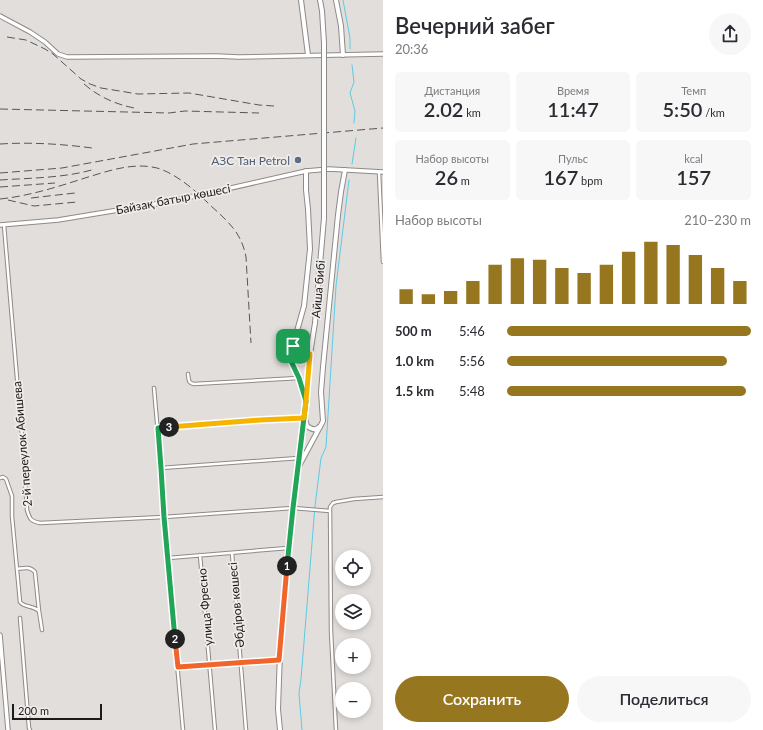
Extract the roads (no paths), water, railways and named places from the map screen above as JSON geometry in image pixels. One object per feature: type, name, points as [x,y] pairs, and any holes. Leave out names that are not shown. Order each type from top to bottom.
[{"type":"main road","points":[[301,0],[308,55]]},
{"type":"main road","name":"Айша бибі","points":[[280,730],[278,709],[279,660],[288,548],[306,401],[310,354],[315,323],[324,218],[324,43],[320,0]]},
{"type":"main road","points":[[336,0],[341,26],[343,55]]},
{"type":"main road","points":[[298,467],[322,423],[323,412],[321,405],[321,392],[323,367],[338,215],[345,170]]},
{"type":"main road","points":[[306,171],[310,249],[304,306],[290,356],[306,401]]},
{"type":"main road","points":[[293,346],[293,355],[296,361],[303,362],[310,354]]},
{"type":"main road","points":[[304,417],[307,426],[310,428],[316,429],[322,423]]},
{"type":"street","points":[[0,16],[30,32],[45,42],[58,54],[67,56],[238,57],[383,54]]},
{"type":"street","name":"Байзақ батыр көшесі","points":[[2,225],[58,220],[155,204],[306,171],[329,169],[381,172]]},
{"type":"street","points":[[381,172],[383,262]]},
{"type":"street","name":"2-й переулок Абишева","points":[[2,225],[23,449],[27,510],[31,520],[40,523],[164,517],[293,508],[330,511]]},
{"type":"street","points":[[188,374],[189,382],[191,384],[299,378]]},
{"type":"street","points":[[154,388],[183,730]]},
{"type":"street","points":[[158,428],[304,417]]},
{"type":"street","points":[[161,468],[299,458]]},
{"type":"street","points":[[0,478],[3,477],[6,479],[12,496],[12,516],[20,602],[22,605],[39,611]]},
{"type":"street","points":[[336,730],[331,631],[330,507],[336,502],[383,497]]},
{"type":"street","points":[[168,558],[288,548]]},
{"type":"street","name":"Әбдіров көшесі","points":[[232,553],[246,730]]},
{"type":"street","name":"улица Фресно","points":[[200,555],[215,730]]},
{"type":"street","points":[[17,569],[29,568],[35,572],[42,630]]},
{"type":"street","points":[[20,618],[29,728],[32,730]]},
{"type":"street","points":[[0,636],[8,730]]},
{"type":"street","points":[[178,667],[279,660]]},
{"type":"waterway","points":[[343,0],[350,38],[350,49]]},
{"type":"waterway","points":[[352,65],[354,82],[350,93],[355,111],[354,123]]},
{"type":"waterway","points":[[352,164],[356,138]]},
{"type":"waterway","points":[[302,730],[299,693],[315,506],[321,458],[326,447],[336,286],[349,180]]},
{"type":"railway","points":[[7,37],[26,40],[45,49],[53,54],[81,79],[101,88],[138,94],[189,93],[259,105],[274,106]]},
{"type":"railway","points":[[84,84],[95,93],[120,104],[134,108]]},
{"type":"railway","points":[[0,109],[169,113],[185,111],[259,113]]},
{"type":"railway","points":[[0,173],[62,168],[193,144],[383,128]]},
{"type":"railway","points":[[0,144],[23,143],[69,145],[92,148]]},
{"type":"railway","points":[[0,199],[11,198],[53,188],[121,168],[148,166],[164,170],[178,178],[222,216],[237,233],[241,240],[246,257],[251,343]]},
{"type":"railway","points":[[0,180],[60,176],[95,169]]},
{"type":"railway","points":[[0,187],[55,183]]},
{"type":"railway","points":[[31,198],[75,193]]},
{"type":"railway","points":[[8,200],[34,206],[77,202]]},
{"type":"place","name":"АЗС Тан Petrol","points":[[298,160]]}]
